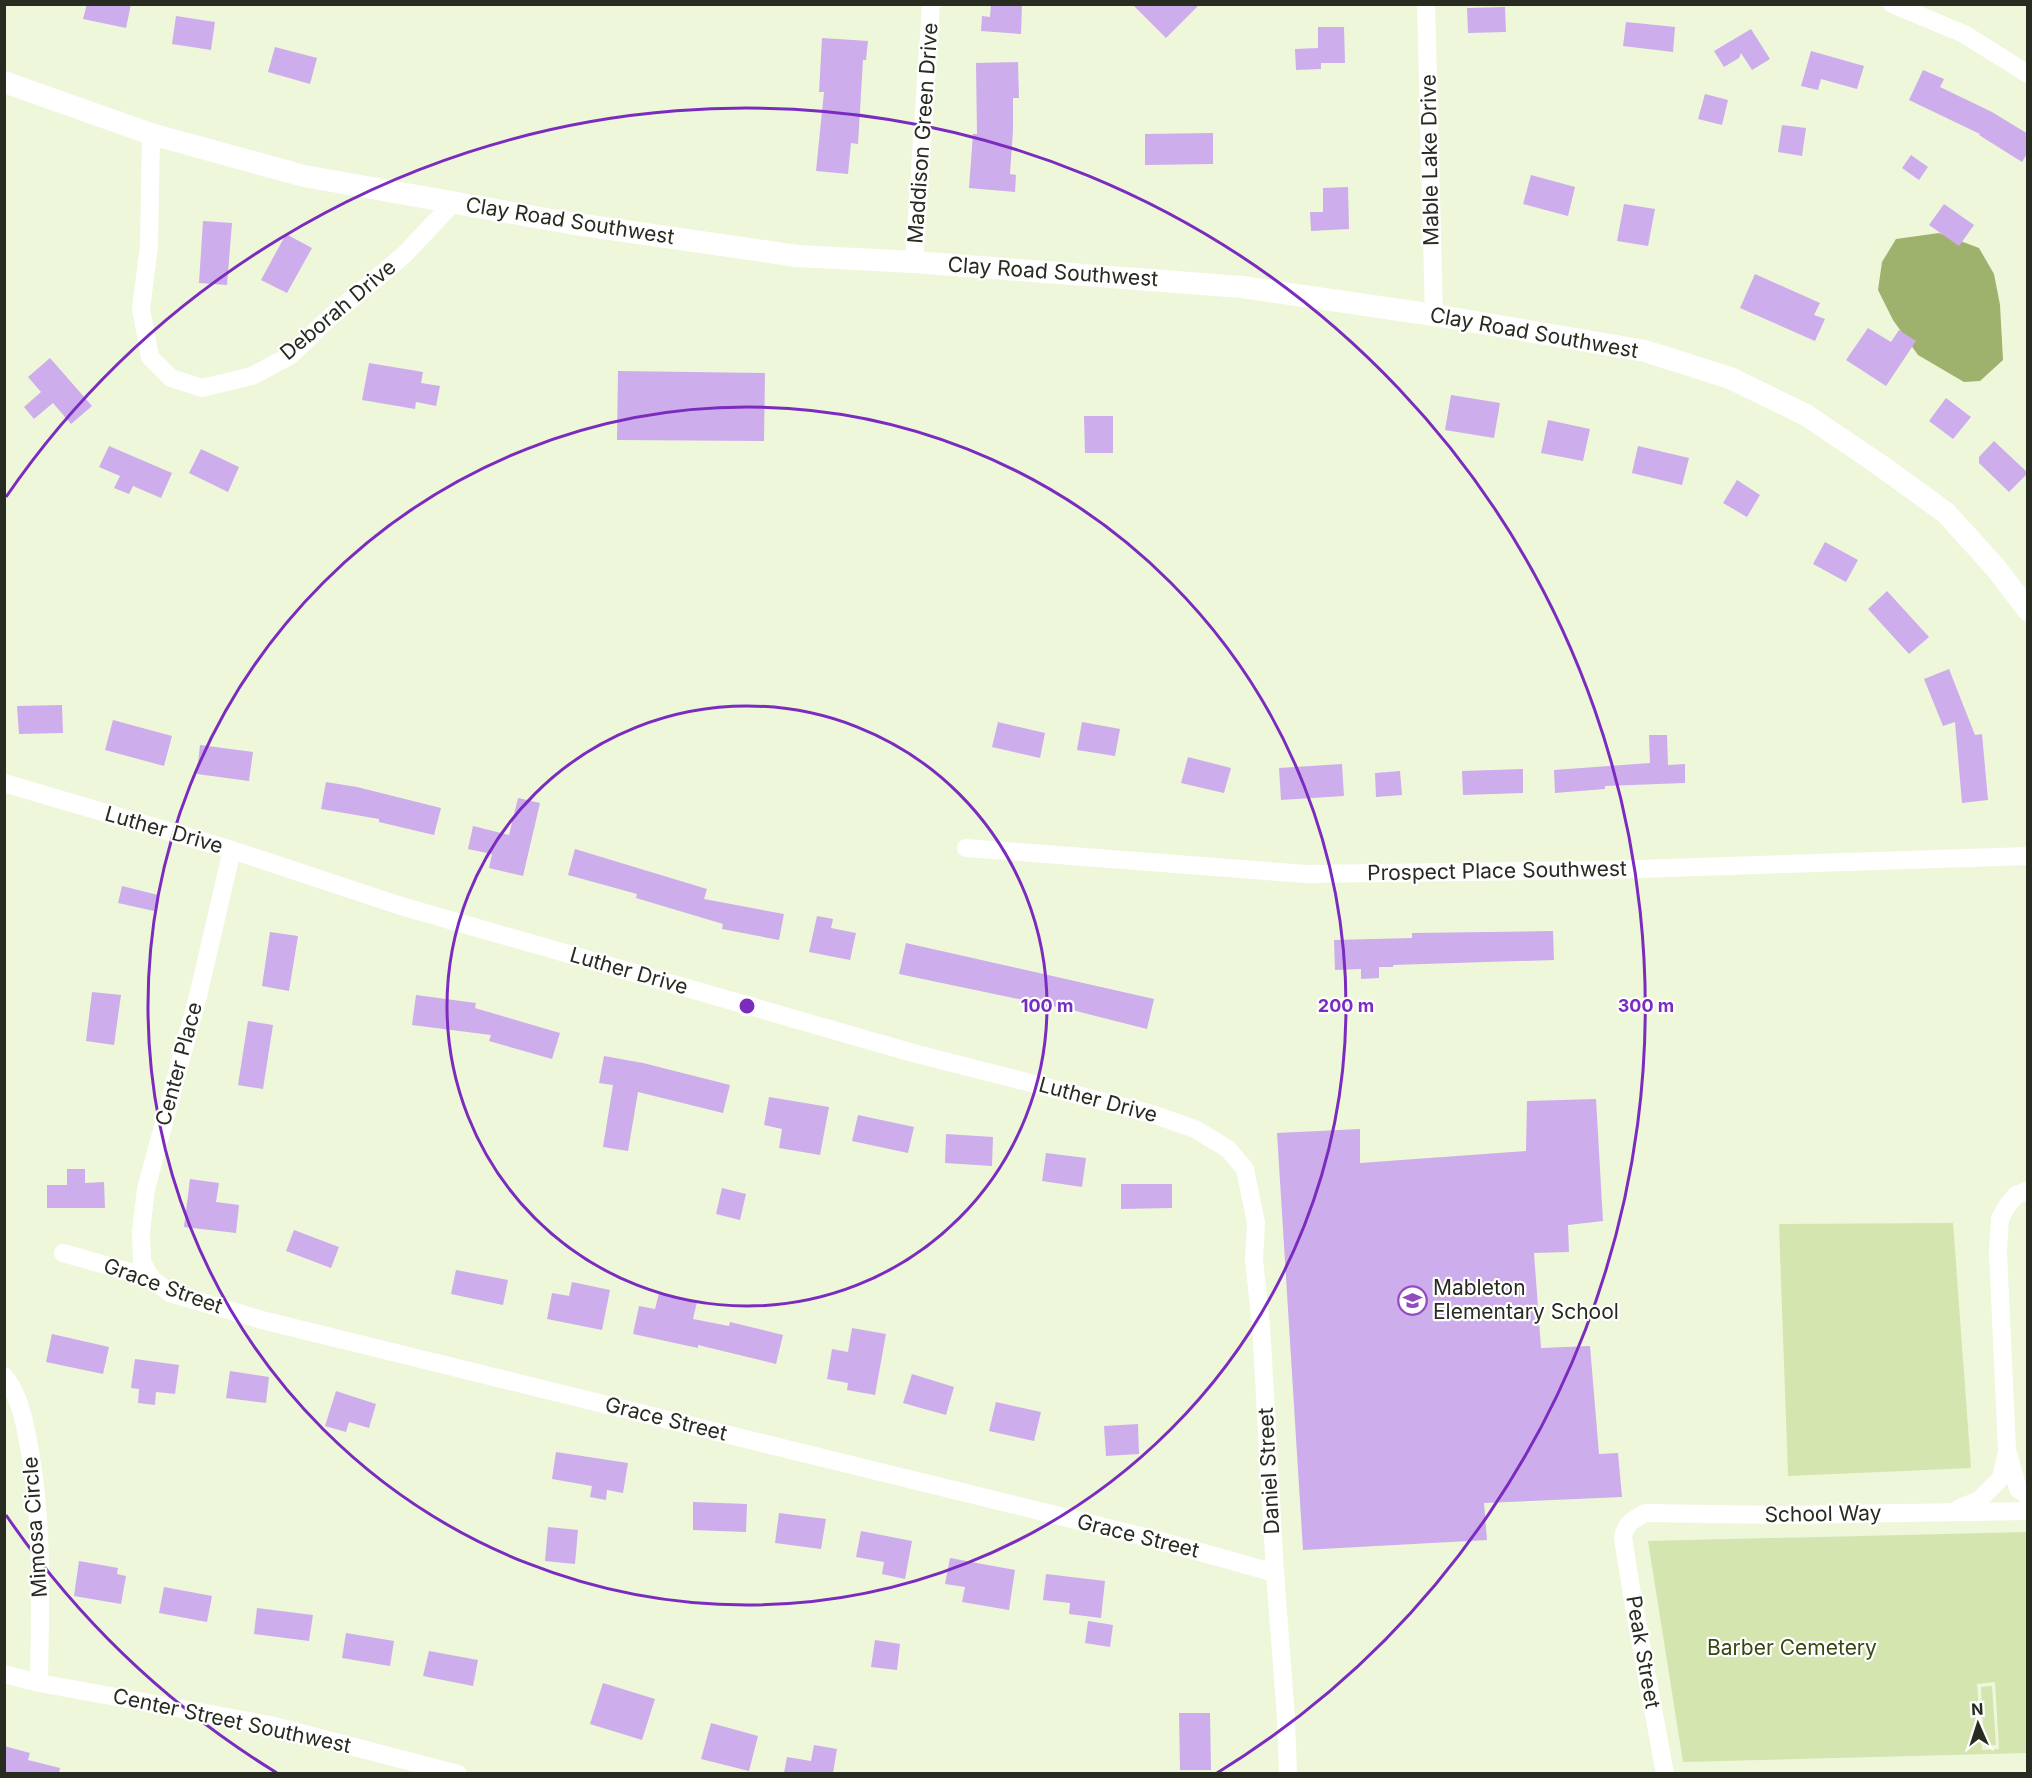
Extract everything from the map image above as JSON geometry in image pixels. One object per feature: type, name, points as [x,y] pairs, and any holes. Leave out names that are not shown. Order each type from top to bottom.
[{"type":"street","name":"Maddison Green Drive","points":[[914,262],[931,4]]},
{"type":"street","name":"Mable Lake Drive","points":[[1426,4],[1434,315]]},
{"type":"street","points":[[1892,4],[1964,34],[2028,74]]},
{"type":"street","name":"Clay Road Southwest","points":[[4,82],[151,135],[304,176],[569,223],[797,256],[914,262],[1242,287],[1434,315],[1645,351],[1730,378],[1806,415],[1880,465],[1946,513],[1995,567],[2028,610]]},
{"type":"street","name":"Deborah Drive","points":[[151,135],[149,246],[141,309],[150,357],[171,378],[202,388],[252,376],[291,355],[329,318],[404,255],[454,202]]},
{"type":"street","name":"Luther Drive","points":[[4,783],[232,850],[401,906],[890,1046],[1152,1114],[1195,1129],[1228,1149],[1245,1169]]},
{"type":"street","name":"Prospect Place Southwest","points":[[966,848],[1306,874],[1609,870],[2028,856]]},
{"type":"street","name":"Center Place","points":[[151,1278],[142,1262],[141,1232],[146,1189],[198,996],[232,850]]},
{"type":"street","name":"Daniel Street","points":[[1245,1169],[1256,1223],[1254,1260],[1261,1325],[1288,1773]]},
{"type":"street","points":[[2028,1190],[2016,1195],[2000,1219],[1998,1252],[2007,1450],[2018,1489],[2028,1496]]},
{"type":"street","name":"Grace Street","points":[[63,1253],[151,1278],[170,1293],[262,1320],[1157,1540],[1275,1573]]},
{"type":"street","name":"Mimosa Circle","points":[[4,1376],[22,1411],[33,1466],[41,1562],[39,1683]]},
{"type":"street","points":[[1952,1512],[1979,1500],[2001,1478],[2007,1450]]},
{"type":"street","name":"School Way","points":[[1624,1529],[1632,1520],[1646,1514],[1781,1515],[2028,1511]]},
{"type":"street","name":"Peak Street","points":[[1624,1529],[1623,1538],[1633,1601],[1665,1773]]},
{"type":"street","name":"Center Street Southwest","points":[[4,1674],[39,1683],[270,1725],[458,1773]]},
{"type":"green space","points":[[1953,1223],[1971,1468],[1788,1476],[1779,1224]]},
{"type":"green space","name":"Barber Cemetery","points":[[2027,1532],[2027,1753],[1683,1762],[1648,1541]],"holes":[[[1995,1682],[1999,1749],[1982,1750],[1977,1684]]]},
{"type":"green space","points":[[1992,1686],[1996,1745],[1984,1746],[1981,1687]]},
{"type":"shaded area","points":[[1939,233],[1979,248],[1994,274],[2000,305],[2003,360],[1980,381],[1964,382],[1918,355],[1893,320],[1878,290],[1882,262],[1896,239]]},
{"type":"building","points":[[87,4],[131,4],[126,28],[83,19]]},
{"type":"building","points":[[991,4],[1022,4],[1021,34],[981,31],[982,16],[990,17]]},
{"type":"building","points":[[1132,4],[1200,4],[1166,38]]},
{"type":"building","points":[[1505,7],[1506,32],[1468,33],[1467,8]]},
{"type":"building","points":[[176,16],[215,22],[211,50],[172,44]]},
{"type":"building","points":[[1626,22],[1675,27],[1673,52],[1623,46]]},
{"type":"building","points":[[1318,27],[1344,27],[1345,63],[1321,63],[1321,69],[1296,70],[1295,49],[1318,48]]},
{"type":"building","points":[[1751,29],[1770,59],[1752,70],[1741,53],[1739,58],[1724,67],[1714,51]]},
{"type":"building","points":[[822,38],[868,41],[866,60],[863,60],[858,144],[851,143],[848,174],[816,171],[824,92],[819,92]]},
{"type":"building","points":[[275,47],[317,58],[310,84],[268,72]]},
{"type":"building","points":[[1811,51],[1864,66],[1857,89],[1821,79],[1818,90],[1801,86]]},
{"type":"building","points":[[1018,62],[1019,98],[1013,98],[1010,174],[1016,175],[1015,192],[969,188],[973,134],[977,134],[976,63]]},
{"type":"building","points":[[1923,70],[1944,79],[1940,87],[1992,112],[2028,134],[2028,152],[2022,162],[1980,134],[1909,100]]},
{"type":"building","points":[[1705,94],[1728,100],[1722,125],[1698,119]]},
{"type":"building","points":[[1782,125],[1806,128],[1802,156],[1778,152]]},
{"type":"building","points":[[1213,133],[1213,164],[1145,165],[1145,134]]},
{"type":"building","points":[[1911,155],[1928,167],[1919,180],[1902,168]]},
{"type":"building","points":[[1531,175],[1575,187],[1568,216],[1523,204]]},
{"type":"building","points":[[1348,187],[1349,229],[1311,231],[1310,212],[1323,212],[1323,188]]},
{"type":"building","points":[[1624,204],[1655,209],[1648,246],[1617,241]]},
{"type":"building","points":[[1944,204],[1974,225],[1959,246],[1929,225]]},
{"type":"building","points":[[203,221],[232,223],[227,285],[199,283]]},
{"type":"building","points":[[286,234],[312,248],[287,293],[261,280]]},
{"type":"building","points":[[1755,274],[1820,303],[1814,315],[1825,319],[1815,341],[1740,308]]},
{"type":"building","points":[[1868,328],[1891,342],[1899,330],[1916,341],[1886,386],[1846,360]]},
{"type":"building","points":[[50,358],[92,406],[71,424],[53,403],[34,419],[24,407],[41,392],[28,377]]},
{"type":"building","points":[[369,363],[423,372],[421,383],[440,386],[436,406],[416,402],[415,409],[362,400]]},
{"type":"building","points":[[618,371],[765,373],[764,441],[617,440]]},
{"type":"building","points":[[1451,395],[1500,403],[1494,438],[1445,430]]},
{"type":"building","points":[[1946,398],[1971,417],[1953,439],[1929,421]]},
{"type":"building","points":[[1084,416],[1113,416],[1113,453],[1085,453]]},
{"type":"building","points":[[1548,420],[1590,429],[1583,461],[1541,453]]},
{"type":"building","points":[[1994,441],[2028,473],[2009,492],[1979,463],[1979,457]]},
{"type":"building","points":[[109,446],[172,473],[161,498],[133,486],[129,494],[114,488],[120,476],[99,467]]},
{"type":"building","points":[[1638,446],[1689,458],[1682,485],[1632,473]]},
{"type":"building","points":[[201,449],[239,467],[228,492],[189,473]]},
{"type":"building","points":[[1737,480],[1760,495],[1747,517],[1723,503]]},
{"type":"building","points":[[1825,542],[1858,560],[1846,582],[1813,564]]},
{"type":"building","points":[[1887,591],[1929,637],[1909,654],[1868,609]]},
{"type":"building","points":[[1949,669],[1975,735],[1982,734],[1988,800],[1962,803],[1955,722],[1943,726],[1924,679]]},
{"type":"building","points":[[62,705],[63,733],[19,734],[17,706]]},
{"type":"building","points":[[113,720],[172,736],[164,766],[105,750]]},
{"type":"building","points":[[998,722],[1045,733],[1040,758],[992,747]]},
{"type":"building","points":[[1082,722],[1120,729],[1115,756],[1077,750]]},
{"type":"building","points":[[1649,735],[1667,735],[1668,765],[1685,764],[1685,783],[1605,786],[1605,789],[1555,793],[1554,770],[1650,763]]},
{"type":"building","points":[[200,745],[253,752],[249,781],[197,774]]},
{"type":"building","points":[[1188,757],[1231,768],[1224,793],[1181,783]]},
{"type":"building","points":[[1342,764],[1344,796],[1281,800],[1279,768]]},
{"type":"building","points":[[1523,769],[1523,793],[1463,795],[1462,771]]},
{"type":"building","points":[[1400,771],[1402,795],[1376,797],[1375,773]]},
{"type":"building","points":[[326,782],[357,787],[441,808],[434,835],[379,822],[379,819],[321,809]]},
{"type":"building","points":[[518,798],[540,803],[523,876],[489,868],[492,854],[468,849],[473,826],[509,835]]},
{"type":"building","points":[[575,849],[707,889],[704,899],[784,914],[779,940],[722,929],[723,924],[636,898],[637,894],[568,875]]},
{"type":"building","points":[[122,886],[158,895],[154,911],[118,903]]},
{"type":"building","points":[[817,916],[833,919],[831,928],[856,933],[850,960],[809,952]]},
{"type":"building","points":[[1553,931],[1554,960],[1393,965],[1393,967],[1379,967],[1379,978],[1361,979],[1361,969],[1335,970],[1334,940],[1412,938],[1412,933]]},
{"type":"building","points":[[270,932],[298,936],[289,991],[262,986]]},
{"type":"building","points":[[906,943],[1154,999],[1147,1029],[1076,1011],[899,974]]},
{"type":"building","points":[[92,992],[121,995],[114,1045],[86,1041]]},
{"type":"building","points":[[416,995],[476,1003],[475,1008],[560,1033],[552,1059],[489,1041],[491,1035],[412,1025]]},
{"type":"building","points":[[248,1021],[273,1025],[263,1089],[238,1085]]},
{"type":"building","points":[[604,1056],[643,1063],[730,1085],[723,1113],[638,1092],[628,1151],[603,1147],[613,1085],[599,1083]]},
{"type":"building","points":[[769,1097],[829,1107],[820,1155],[779,1148],[782,1129],[764,1125]]},
{"type":"building","name":"Mableton Elementary School","points":[[1596,1099],[1603,1221],[1568,1225],[1569,1252],[1534,1253],[1541,1348],[1590,1346],[1599,1454],[1618,1453],[1622,1497],[1484,1503],[1487,1540],[1303,1550],[1277,1133],[1360,1129],[1360,1163],[1526,1151],[1527,1101]]},
{"type":"building","points":[[858,1115],[914,1127],[908,1153],[852,1141]]},
{"type":"building","points":[[946,1134],[993,1137],[992,1166],[945,1163]]},
{"type":"building","points":[[1046,1153],[1086,1158],[1082,1187],[1042,1181]]},
{"type":"building","points":[[67,1169],[85,1169],[85,1183],[104,1182],[105,1208],[47,1208],[47,1185],[67,1185]]},
{"type":"building","points":[[190,1179],[219,1183],[216,1202],[239,1205],[236,1233],[184,1227]]},
{"type":"building","points":[[1121,1184],[1172,1184],[1172,1208],[1121,1209]]},
{"type":"building","points":[[722,1188],[746,1194],[740,1220],[716,1214]]},
{"type":"building","points":[[294,1230],[339,1247],[331,1268],[286,1251]]},
{"type":"building","points":[[456,1270],[508,1280],[503,1305],[451,1294]]},
{"type":"building","points":[[572,1282],[610,1290],[602,1330],[547,1319],[552,1293],[569,1296]]},
{"type":"building","points":[[659,1293],[697,1302],[693,1319],[729,1326],[730,1322],[783,1335],[776,1364],[698,1345],[698,1348],[633,1334],[639,1306],[655,1309]]},
{"type":"building","points":[[852,1328],[886,1334],[875,1395],[847,1390],[848,1383],[827,1379],[832,1349],[848,1352]]},
{"type":"building","points":[[52,1334],[109,1347],[103,1374],[46,1362]]},
{"type":"building","points":[[135,1359],[179,1365],[175,1394],[156,1392],[155,1405],[138,1403],[139,1389],[131,1388]]},
{"type":"building","points":[[230,1371],[269,1377],[266,1403],[226,1398]]},
{"type":"building","points":[[912,1374],[954,1387],[946,1415],[903,1403]]},
{"type":"building","points":[[336,1391],[376,1404],[369,1428],[349,1422],[346,1432],[325,1426]]},
{"type":"building","points":[[996,1402],[1041,1412],[1034,1441],[989,1431]]},
{"type":"building","points":[[1138,1424],[1139,1454],[1106,1456],[1104,1426]]},
{"type":"building","points":[[556,1452],[628,1463],[623,1493],[607,1490],[606,1500],[590,1497],[592,1486],[552,1479]]},
{"type":"building","points":[[693,1502],[747,1504],[746,1532],[693,1530]]},
{"type":"building","points":[[779,1513],[826,1519],[821,1549],[775,1543]]},
{"type":"building","points":[[548,1527],[578,1530],[575,1564],[545,1561]]},
{"type":"building","points":[[861,1531],[912,1541],[905,1579],[882,1574],[884,1562],[856,1557]]},
{"type":"building","points":[[950,1558],[1015,1570],[1009,1610],[962,1602],[965,1587],[945,1584]]},
{"type":"building","points":[[79,1561],[118,1568],[117,1574],[126,1576],[121,1604],[74,1596]]},
{"type":"building","points":[[1046,1574],[1105,1581],[1101,1618],[1069,1614],[1070,1603],[1043,1600]]},
{"type":"building","points":[[164,1587],[212,1596],[207,1622],[159,1613]]},
{"type":"building","points":[[257,1608],[313,1615],[309,1641],[254,1634]]},
{"type":"building","points":[[1088,1621],[1113,1625],[1110,1647],[1085,1643]]},
{"type":"building","points":[[346,1633],[394,1641],[390,1666],[342,1658]]},
{"type":"building","points":[[875,1640],[900,1644],[897,1670],[871,1667]]},
{"type":"building","points":[[429,1651],[478,1660],[473,1686],[423,1676]]},
{"type":"building","points":[[603,1683],[655,1699],[642,1740],[590,1724]]},
{"type":"building","points":[[1179,1713],[1210,1713],[1211,1770],[1180,1770]]},
{"type":"building","points":[[711,1723],[758,1736],[749,1771],[701,1759]]},
{"type":"building","points":[[814,1745],[837,1749],[833,1773],[784,1773],[787,1757],[811,1761]]},
{"type":"building","points":[[4,1746],[30,1753],[28,1760],[60,1768],[59,1773],[4,1773]]},
{"type":"place","name":"Mableton Elementary School","points":[[1412,1300]]}]
